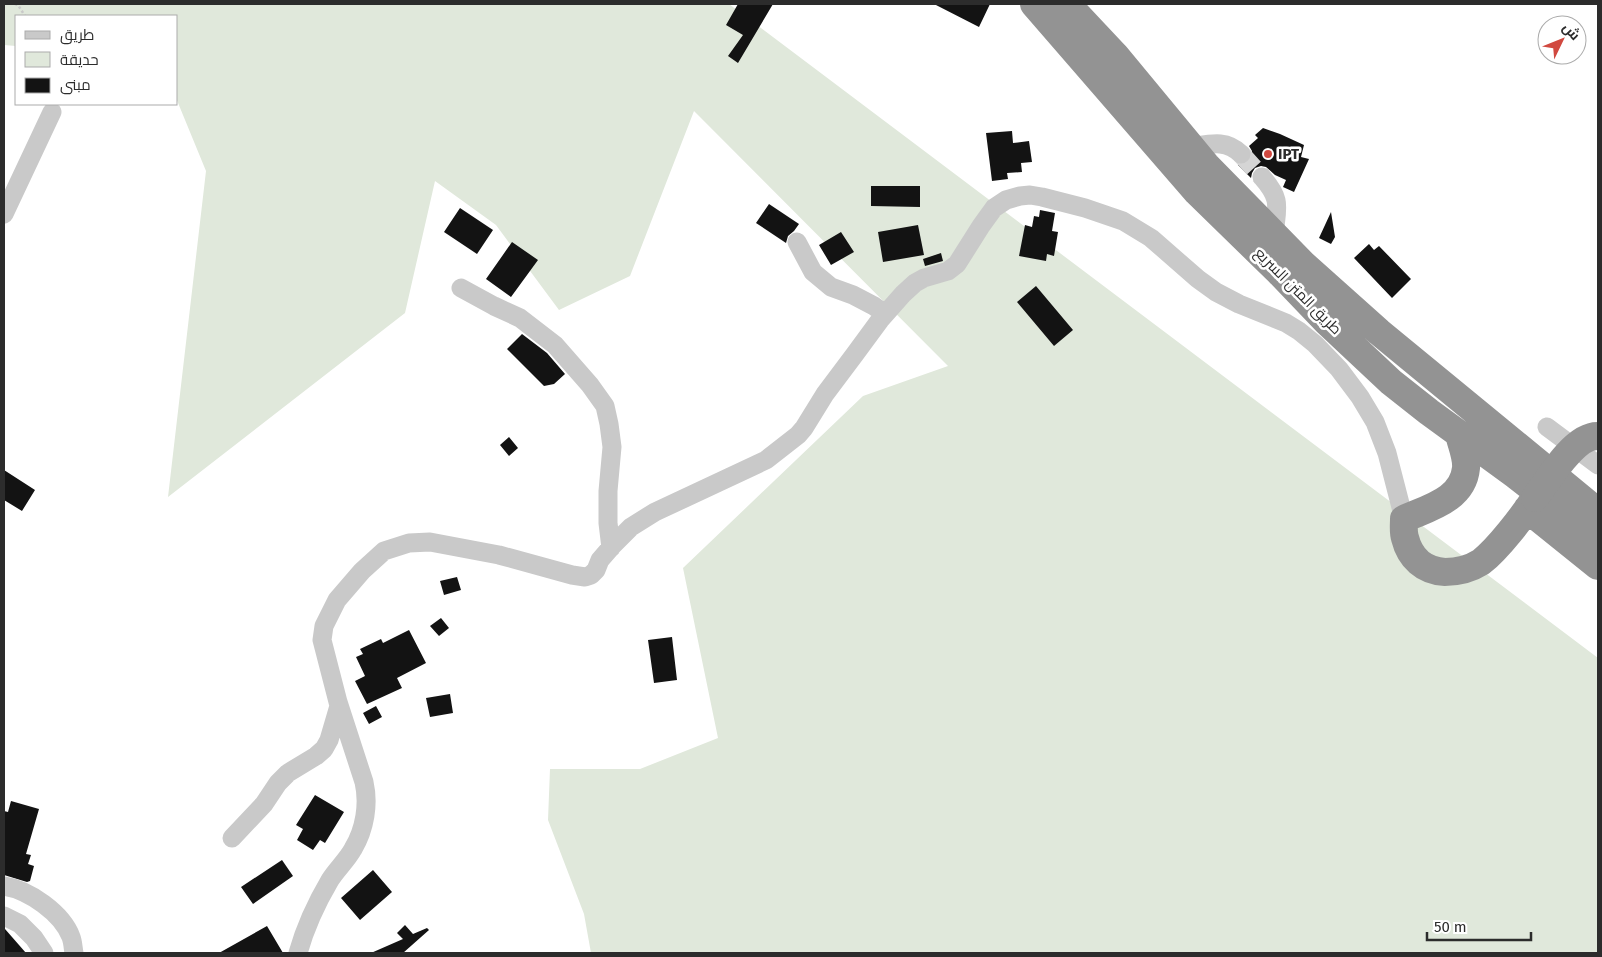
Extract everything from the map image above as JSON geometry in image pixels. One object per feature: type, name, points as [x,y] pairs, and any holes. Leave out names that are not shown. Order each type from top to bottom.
[{"type":"highway","name":"طريق المتن السريع","points":[[1034,4],[1197,192],[1327,322],[1399,388],[1598,539]]},
{"type":"highway","name":"طريق المتن السريع","points":[[1067,4],[1115,56],[1206,165],[1304,264],[1378,332],[1598,512]]},
{"type":"highway","points":[[1459,434],[1467,466],[1463,483],[1454,494],[1442,502],[1404,519],[1404,538],[1416,561],[1425,568],[1438,572],[1464,570],[1481,562],[1495,548],[1567,455],[1580,442],[1592,436],[1598,436]]},
{"type":"highway","points":[[1531,503],[1598,566]]},
{"type":"street","points":[[4,214],[52,112]]},
{"type":"street","points":[[1190,147],[1224,143],[1241,154]]},
{"type":"street","points":[[1262,177],[1273,190],[1276,198],[1274,235]]},
{"type":"street","points":[[298,953],[311,918],[324,892],[331,879],[354,848],[366,807],[367,794],[364,782],[339,706],[322,640],[324,626],[337,600],[362,571],[384,551],[409,544],[430,542],[499,555],[572,575],[585,577],[591,575],[596,570],[600,560],[631,527],[654,512],[766,460],[798,435],[825,394],[885,314],[915,282],[948,271],[957,264],[994,208],[1006,200],[1020,196],[1036,196],[1086,208],[1123,221],[1151,238],[1198,279],[1216,292],[1239,304],[1286,323],[1315,344],[1360,397],[1375,422],[1387,453],[1404,519]]},
{"type":"street","points":[[797,242],[812,272],[831,287],[853,295],[885,314]]},
{"type":"street","points":[[461,288],[520,318],[555,345],[590,385],[605,406],[612,447],[608,499],[611,548]]},
{"type":"street","points":[[1548,427],[1598,465]]},
{"type":"street","points":[[232,838],[264,804],[278,783],[324,749],[329,740],[339,706]]},
{"type":"street","points":[[4,886],[32,898],[51,909],[63,922],[71,938],[74,953]]},
{"type":"street","points":[[4,916],[20,924],[34,938],[44,953]]},
{"type":"path","points":[[16,4],[25,15]]},
{"type":"green space","points":[[4,4],[729,4],[1598,658],[1598,953],[591,953],[584,914],[548,820],[550,769],[640,769],[718,738],[683,568],[863,396],[948,366],[694,111],[630,276],[559,310],[496,225],[435,181],[405,313],[168,497],[206,171],[178,103],[178,15],[15,15],[15,46],[4,45]]},
{"type":"building","points":[[738,4],[773,4],[738,63],[728,56],[743,35],[726,25]]},
{"type":"building","points":[[934,4],[990,4],[979,27]]},
{"type":"building","points":[[1263,128],[1304,145],[1301,157],[1309,159],[1294,192],[1283,187],[1286,180],[1275,175],[1266,167],[1255,168],[1251,178],[1238,165],[1244,165],[1250,161],[1252,151],[1249,146],[1258,138],[1255,135]]},
{"type":"building","points":[[1012,131],[1013,143],[1029,141],[1032,162],[1021,163],[1022,172],[1007,173],[1008,179],[992,181],[986,133]]},
{"type":"building","points":[[871,186],[920,186],[920,207],[871,206]]},
{"type":"building","points":[[769,204],[799,224],[788,236],[786,243],[756,223]]},
{"type":"building","points":[[460,208],[493,230],[477,254],[444,232]]},
{"type":"building","points":[[1040,210],[1055,213],[1052,231],[1058,232],[1054,256],[1047,254],[1046,261],[1019,256],[1025,225],[1032,227],[1034,216],[1039,217]]},
{"type":"building","points":[[1331,212],[1335,237],[1331,244],[1319,238]]},
{"type":"building","points":[[918,225],[924,255],[883,262],[878,232]]},
{"type":"building","points":[[841,232],[854,252],[831,265],[819,245]]},
{"type":"building","points":[[512,242],[538,260],[511,297],[486,279]]},
{"type":"building","points":[[1369,244],[1374,250],[1379,246],[1411,279],[1392,298],[1354,258]]},
{"type":"building","points":[[941,253],[943,261],[925,266],[923,259]]},
{"type":"building","points":[[1036,286],[1073,330],[1054,346],[1017,302]]},
{"type":"building","points":[[522,334],[547,353],[565,374],[554,384],[544,386],[507,349]]},
{"type":"building","points":[[509,437],[518,448],[509,456],[500,445]]},
{"type":"building","points":[[4,470],[35,490],[22,511],[4,500]]},
{"type":"building","points":[[457,577],[461,590],[444,595],[440,581]]},
{"type":"building","points":[[441,618],[449,628],[439,636],[430,626]]},
{"type":"building","points":[[409,630],[426,663],[397,678],[402,688],[367,704],[355,681],[365,676],[356,657],[363,654],[360,649],[381,639],[383,643]]},
{"type":"building","points":[[672,637],[677,680],[654,683],[648,640]]},
{"type":"building","points":[[450,694],[453,713],[430,717],[426,698]]},
{"type":"building","points":[[376,706],[382,717],[369,724],[363,713]]},
{"type":"building","points":[[315,795],[344,812],[325,843],[320,840],[313,850],[297,840],[303,829],[296,825]]},
{"type":"building","points":[[11,801],[39,809],[26,854],[31,855],[28,864],[34,866],[30,881],[27,882],[4,875],[4,811],[8,812]]},
{"type":"building","points":[[282,860],[293,876],[253,904],[241,887]]},
{"type":"building","points":[[373,870],[392,892],[360,920],[341,898]]},
{"type":"building","points":[[405,925],[413,934],[427,928],[429,930],[403,953],[371,953],[403,939],[397,933]]},
{"type":"building","points":[[267,926],[283,953],[219,953]]},
{"type":"building","points":[[5,929],[26,953],[4,953]]},
{"type":"tunnel","points":[[1241,154],[1262,177]]},
{"type":"place","name":"IPT","points":[[1268,154]]}]
